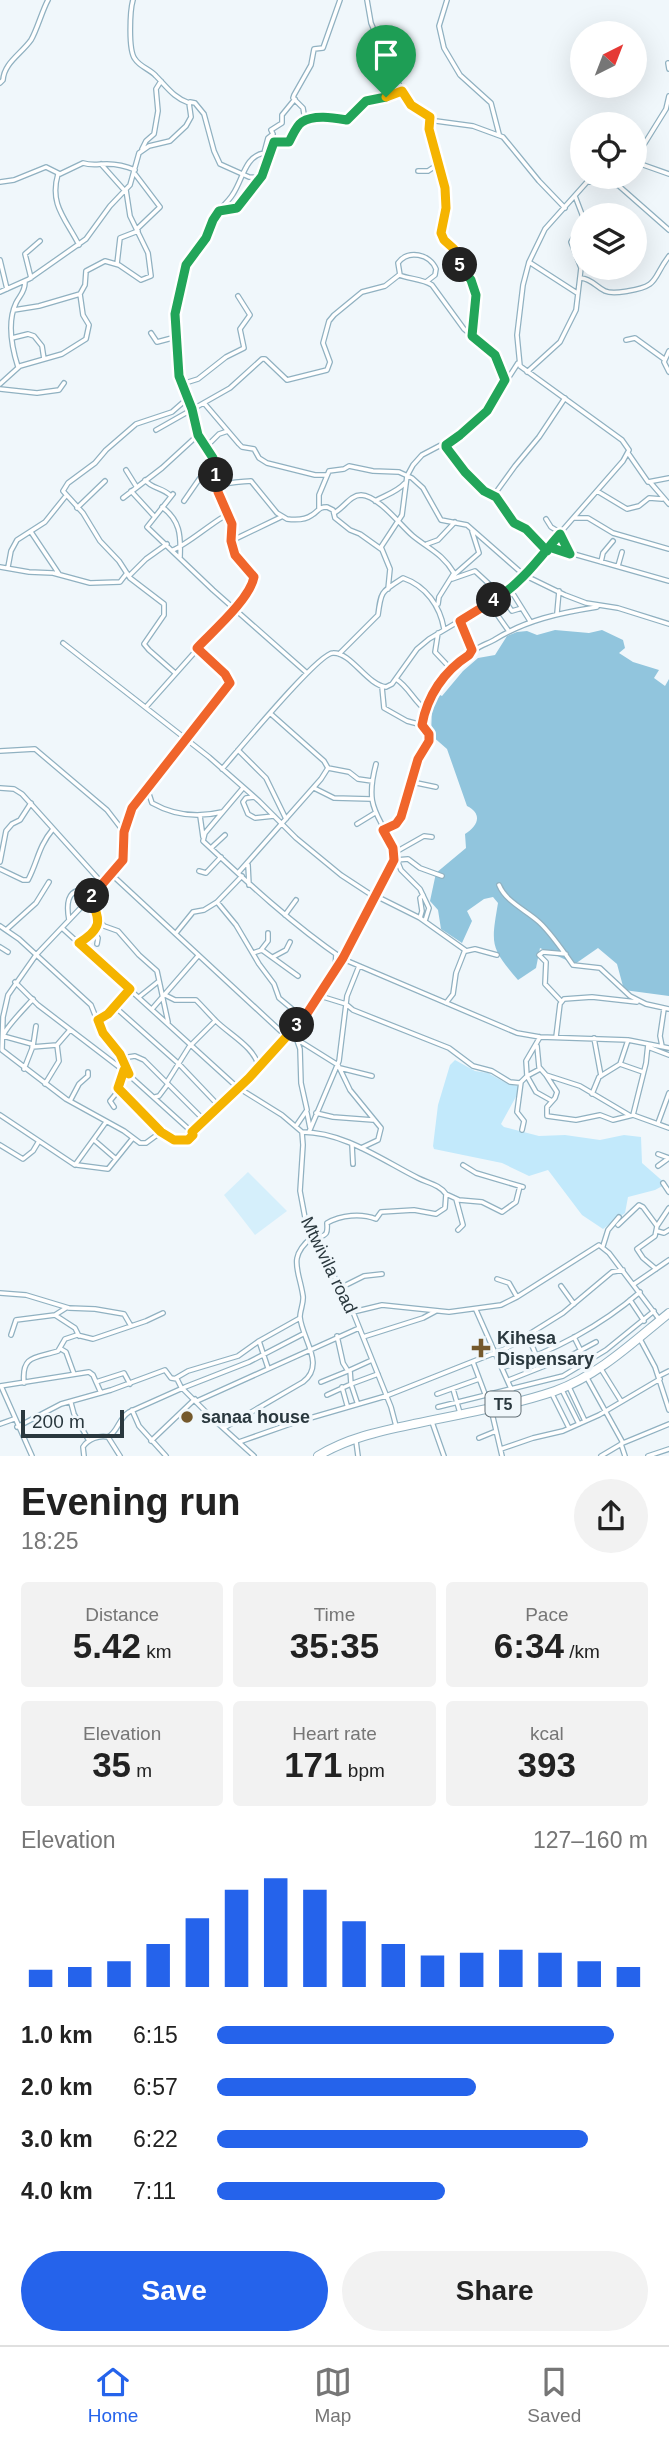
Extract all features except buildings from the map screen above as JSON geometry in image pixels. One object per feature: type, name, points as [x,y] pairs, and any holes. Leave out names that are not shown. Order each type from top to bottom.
[{"type":"highway","name":"T5","points":[[318,1456],[355,1439],[560,1388],[600,1367],[669,1313]]},
{"type":"street","points":[[0,83],[5,69],[31,40],[39,15],[48,0]]},
{"type":"street","points":[[133,0],[129,12],[132,26],[131,50],[136,60],[151,70],[175,96],[195,102],[204,113],[218,162],[242,175],[261,178]]},
{"type":"street","points":[[146,707],[174,672],[234,608],[254,579],[237,558],[231,541],[230,520],[217,486],[213,458],[198,435],[178,369],[175,305],[186,265],[206,238],[214,218],[235,191],[249,162],[257,154],[264,153],[268,137],[273,134],[271,130],[281,124],[282,115],[295,99],[295,91],[311,65],[313,50],[323,48],[327,41],[331,21],[340,0]]},
{"type":"street","points":[[367,0],[371,23],[411,105],[430,117],[499,134]]},
{"type":"street","points":[[447,0],[439,26],[444,48],[460,75],[491,103],[499,134],[565,208]]},
{"type":"street","points":[[668,63],[669,69]]},
{"type":"street","points":[[0,292],[31,278],[79,246],[126,190],[135,172],[138,156],[146,141],[155,134],[158,111],[155,90],[161,81]]},
{"type":"street","points":[[221,209],[237,208],[261,178],[273,144],[289,142],[299,124],[305,120],[329,116],[347,120],[366,101],[402,91]]},
{"type":"street","points":[[647,141],[666,109],[669,96]]},
{"type":"street","points":[[295,99],[303,108],[305,120]]},
{"type":"street","points":[[141,151],[149,146],[170,141],[183,130],[191,117],[192,108],[188,102]]},
{"type":"street","points":[[430,117],[429,129],[445,188],[446,208],[441,233],[454,249],[476,295],[472,336]]},
{"type":"street","points":[[58,174],[83,163],[90,166],[128,166],[160,206],[137,230],[120,238],[117,264]]},
{"type":"street","points":[[0,386],[18,367],[62,354],[86,339],[89,325],[83,315],[80,295],[89,268],[105,261],[117,264],[141,280],[151,276],[148,253],[131,216],[126,190],[101,164]]},
{"type":"street","points":[[418,172],[428,171],[437,165]]},
{"type":"street","points":[[647,166],[669,174]]},
{"type":"street","points":[[0,182],[14,180],[46,167],[58,174]]},
{"type":"street","points":[[58,174],[54,194],[56,203],[79,246]]},
{"type":"street","points":[[381,549],[404,510],[407,476],[420,457],[446,445],[487,411],[518,362],[517,326],[529,262],[541,235],[581,189]]},
{"type":"street","points":[[622,189],[669,230]]},
{"type":"street","points":[[575,195],[578,203]]},
{"type":"street","points":[[31,278],[25,254],[40,241]]},
{"type":"street","points":[[400,275],[398,263],[402,258],[423,256],[431,260],[436,269],[435,275],[426,282]]},
{"type":"street","points":[[589,280],[611,292],[640,289],[652,284],[669,256]]},
{"type":"street","points":[[0,260],[8,289]]},
{"type":"street","points":[[529,262],[578,293]]},
{"type":"street","points":[[400,275],[432,285],[462,327],[495,355],[505,380]]},
{"type":"street","points":[[156,430],[230,388],[262,359],[288,380],[327,370],[330,362],[324,338],[329,321],[359,294],[385,286],[400,275]]},
{"type":"street","points":[[527,372],[559,342],[573,317],[581,280]]},
{"type":"street","points":[[18,367],[12,338],[14,310],[24,290],[25,281]]},
{"type":"street","points":[[14,310],[80,295]]},
{"type":"street","points":[[183,384],[198,379],[226,357],[244,348],[240,329],[250,315],[238,296]]},
{"type":"street","points":[[152,333],[157,342],[176,337]]},
{"type":"street","points":[[12,338],[27,334],[34,336],[40,342],[44,359]]},
{"type":"street","points":[[626,340],[635,338],[664,359]]},
{"type":"street","points":[[669,351],[664,359],[664,366],[669,372]]},
{"type":"street","points":[[383,687],[392,684],[417,649],[444,629],[510,589],[548,549],[628,453],[629,447],[622,440],[527,372],[518,362]]},
{"type":"street","points":[[0,386],[44,393],[59,390],[64,383]]},
{"type":"street","points":[[174,672],[149,650],[145,643],[164,615],[164,604],[128,575],[63,491],[68,483],[95,463],[136,424],[172,411],[187,398]]},
{"type":"street","points":[[494,496],[514,466],[539,438],[565,398]]},
{"type":"street","points":[[204,403],[242,447],[254,449],[259,458],[267,463],[326,475]]},
{"type":"street","points":[[206,447],[219,434],[230,431]]},
{"type":"street","points":[[123,498],[198,435]]},
{"type":"street","points":[[446,445],[459,467],[504,506],[514,523],[526,529],[548,549],[669,581]]},
{"type":"street","points":[[628,453],[647,481],[669,504]]},
{"type":"street","points":[[319,508],[318,499],[329,471],[349,466],[373,471],[393,471],[407,476],[423,488],[443,521],[445,533]]},
{"type":"street","points":[[126,470],[137,486]]},
{"type":"street","points":[[184,501],[202,475],[216,471]]},
{"type":"street","points":[[650,482],[669,478]]},
{"type":"street","points":[[145,480],[150,486],[161,488],[172,495],[147,527],[307,673]]},
{"type":"street","points":[[77,508],[105,481]]},
{"type":"street","points":[[217,486],[226,482],[239,484],[251,481],[281,517],[290,520],[304,518],[327,506],[335,518],[350,530],[381,549],[391,574],[398,581]]},
{"type":"street","points":[[375,501],[388,493],[396,492],[407,482]]},
{"type":"street","points":[[131,491],[154,516]]},
{"type":"street","points":[[597,491],[628,509],[639,506],[649,498],[662,499]]},
{"type":"street","points":[[334,513],[354,497],[362,495],[375,501],[416,538],[427,544],[452,569],[453,577]]},
{"type":"street","points":[[8,567],[11,551],[17,540],[50,518],[66,496]]},
{"type":"street","points":[[162,507],[175,518],[180,538],[180,557]]},
{"type":"street","points":[[173,550],[223,517],[230,520]]},
{"type":"street","points":[[231,541],[245,537],[281,517]]},
{"type":"street","points":[[574,518],[588,518],[612,533],[669,549]]},
{"type":"street","points":[[546,519],[561,534],[570,554]]},
{"type":"street","points":[[443,521],[463,523],[524,575],[559,591],[586,603],[618,608],[669,624]]},
{"type":"street","points":[[427,544],[436,541],[454,522]]},
{"type":"street","points":[[444,629],[439,597],[453,577],[479,553],[472,529]]},
{"type":"street","points":[[32,532],[60,574]]},
{"type":"street","points":[[601,562],[603,553],[613,541]]},
{"type":"street","points":[[0,567],[23,572],[60,574],[90,583],[120,582],[167,544]]},
{"type":"street","points":[[618,567],[622,552]]},
{"type":"street","points":[[453,577],[474,570],[501,596],[512,611],[522,607]]},
{"type":"street","points":[[388,589],[391,574]]},
{"type":"street","points":[[339,654],[379,615],[380,596],[398,581],[406,578],[438,604]]},
{"type":"street","points":[[510,589],[530,621]]},
{"type":"street","points":[[556,613],[559,591]]},
{"type":"street","points":[[489,603],[509,631]]},
{"type":"street","points":[[422,725],[438,683],[472,650],[530,621],[556,613],[600,606]]},
{"type":"street","points":[[460,621],[472,650]]},
{"type":"street","points":[[438,633],[435,652],[452,669]]},
{"type":"street","points":[[64,643],[222,769],[341,875],[373,896],[421,918],[466,951]]},
{"type":"street","points":[[161,1132],[146,1143],[140,1143],[69,1101],[2,1056],[2,1036],[5,1001],[15,982],[36,955],[123,860],[124,832],[132,808],[230,683],[225,674],[197,648]]},
{"type":"street","points":[[222,769],[307,673],[330,653],[339,654],[383,687]]},
{"type":"street","points":[[396,679],[406,687],[417,703],[427,710]]},
{"type":"street","points":[[383,687],[384,708],[399,718],[422,725],[429,734],[429,741],[418,759],[401,817],[396,824],[383,830]]},
{"type":"street","points":[[271,714],[324,761],[328,768],[349,772],[361,780],[372,781]]},
{"type":"street","points":[[0,751],[35,749],[107,810],[124,832]]},
{"type":"street","points":[[238,750],[266,778],[286,819]]},
{"type":"street","points":[[376,764],[371,799],[375,813],[395,860],[423,895],[430,910],[425,921]]},
{"type":"street","points":[[176,933],[194,911],[204,910],[217,902],[328,768]]},
{"type":"street","points":[[412,782],[436,788]]},
{"type":"street","points":[[0,788],[17,790],[31,803],[103,884]]},
{"type":"street","points":[[147,788],[153,804],[169,811],[200,816],[224,811]]},
{"type":"street","points":[[203,837],[244,788]]},
{"type":"street","points":[[314,788],[334,798],[371,799]]},
{"type":"street","points":[[254,797],[246,798],[243,803],[248,814],[255,818],[274,816]]},
{"type":"street","points":[[0,862],[6,831],[20,820],[31,803]]},
{"type":"street","points":[[357,824],[375,813]]},
{"type":"street","points":[[200,816],[203,841],[249,885],[336,954],[359,966],[511,1031],[540,1037],[628,1040],[669,1048]]},
{"type":"street","points":[[0,869],[28,880],[40,848],[53,829]]},
{"type":"street","points":[[211,848],[225,835]]},
{"type":"street","points":[[394,853],[424,836],[432,837]]},
{"type":"street","points":[[199,871],[206,873],[221,857]]},
{"type":"street","points":[[395,860],[408,859],[420,868],[442,876]]},
{"type":"street","points":[[124,1070],[118,1087],[120,1090],[161,1132],[179,1142],[188,1140],[193,1135],[192,1132],[259,1068],[303,1018],[343,958],[373,896],[395,860]]},
{"type":"street","points":[[248,863],[249,885]]},
{"type":"street","points":[[111,874],[286,1037]]},
{"type":"street","points":[[50,882],[36,903],[2,929],[36,955],[91,1005],[101,1030],[122,1058],[129,1074]]},
{"type":"street","points":[[499,885],[504,895],[538,921],[575,966],[600,968],[625,992],[642,1002]]},
{"type":"street","points":[[69,920],[69,895],[86,888],[99,888]]},
{"type":"street","points":[[421,918],[420,898],[423,895]]},
{"type":"street","points":[[90,898],[97,918],[104,926],[118,931],[139,955],[155,968],[169,1024]]},
{"type":"street","points":[[284,915],[296,900]]},
{"type":"street","points":[[217,902],[236,925],[274,984],[280,1000],[303,1018]]},
{"type":"street","points":[[97,918],[97,944]]},
{"type":"street","points":[[62,928],[237,1087],[302,1132],[328,1136],[377,1153],[389,1164],[438,1187],[456,1199],[482,1202],[502,1212],[514,1205],[522,1186],[476,1173],[463,1165]]},
{"type":"street","points":[[79,943],[95,933]]},
{"type":"street","points":[[253,953],[261,950],[268,941],[268,933]]},
{"type":"street","points":[[273,957],[285,951],[290,942]]},
{"type":"street","points":[[0,947],[8,953]]},
{"type":"street","points":[[466,951],[475,949],[497,955]]},
{"type":"street","points":[[261,950],[298,975]]},
{"type":"street","points":[[446,1003],[453,994],[456,973],[466,951]]},
{"type":"street","points":[[561,1001],[545,984],[546,963],[539,955],[543,951],[567,954]]},
{"type":"street","points":[[335,971],[336,954]]},
{"type":"street","points":[[152,1009],[198,956]]},
{"type":"street","points":[[309,1131],[339,1066],[346,1004],[359,966]]},
{"type":"street","points":[[139,997],[160,981]]},
{"type":"street","points":[[15,982],[70,1030],[129,1074],[192,1132]]},
{"type":"street","points":[[98,1020],[115,1007],[130,989]]},
{"type":"street","points":[[151,989],[175,1000],[196,1000],[215,1021],[248,1049],[256,1058],[259,1068]]},
{"type":"street","points":[[0,996],[5,1001]]},
{"type":"street","points":[[319,996],[346,1004],[353,1010],[449,1048],[476,1068],[491,1071],[513,1083],[521,1082]]},
{"type":"street","points":[[561,1001],[583,997],[642,1002],[666,1009],[660,1037],[662,1046]]},
{"type":"street","points":[[2,1036],[5,1028],[15,1021],[33,999]]},
{"type":"street","points":[[556,1037],[561,1001]]},
{"type":"street","points":[[115,1007],[179,1064],[219,1106]]},
{"type":"street","points":[[155,1097],[159,1096],[191,1044],[215,1021]]},
{"type":"street","points":[[24,1069],[33,1046],[36,1026]]},
{"type":"street","points":[[293,1029],[300,1049],[300,1083],[309,1131]]},
{"type":"street","points":[[2,1036],[33,1046],[57,1045],[70,1030]]},
{"type":"street","points":[[540,1037],[526,1061],[527,1076],[536,1091],[552,1101]]},
{"type":"street","points":[[594,1038],[601,1076]]},
{"type":"street","points":[[298,1040],[339,1066],[372,1076]]},
{"type":"street","points":[[592,1094],[601,1076],[620,1064],[628,1040]]},
{"type":"street","points":[[537,1044],[540,1069],[556,1091],[547,1107],[548,1117],[576,1120],[600,1115],[613,1120],[631,1115]]},
{"type":"street","points":[[45,1084],[59,1061],[57,1045]]},
{"type":"street","points":[[648,1045],[669,1055]]},
{"type":"street","points":[[631,1115],[648,1045]]},
{"type":"street","points":[[122,1058],[139,1056],[205,1121]]},
{"type":"street","points":[[620,1064],[643,1072]]},
{"type":"street","points":[[339,1066],[350,1090],[381,1130],[379,1139],[361,1148]]},
{"type":"street","points":[[522,1130],[524,1121],[517,1112],[521,1082],[540,1069]]},
{"type":"street","points":[[69,1101],[88,1072]]},
{"type":"street","points":[[546,1075],[580,1086],[631,1115],[669,1128]]},
{"type":"street","points":[[114,1107],[110,1101],[120,1090]]},
{"type":"street","points":[[658,1123],[669,1093]]},
{"type":"street","points":[[296,1126],[307,1113]]},
{"type":"street","points":[[316,1113],[373,1120]]},
{"type":"street","points":[[0,1115],[64,1160],[77,1165],[106,1170],[133,1138]]},
{"type":"street","points":[[77,1165],[106,1122]]},
{"type":"street","name":"Mtwivila road","points":[[302,1132],[301,1204],[313,1238],[353,1312],[396,1428]]},
{"type":"street","points":[[94,1140],[117,1160]]},
{"type":"street","points":[[1,1145],[23,1159],[33,1151],[38,1141]]},
{"type":"street","points":[[1,1145],[1,1153]]},
{"type":"street","points":[[352,1145],[353,1164]]},
{"type":"street","points":[[658,1154],[669,1158]]},
{"type":"street","points":[[658,1166],[669,1158]]},
{"type":"street","points":[[663,1183],[669,1192]]},
{"type":"street","points":[[224,1428],[309,1377],[313,1364],[300,1318],[303,1297],[296,1268],[299,1248],[313,1238],[328,1233],[329,1221],[342,1217],[363,1216],[376,1219],[382,1212],[414,1210],[436,1214],[446,1207],[446,1194]]},
{"type":"street","points":[[456,1199],[464,1221],[457,1230]]},
{"type":"street","points":[[618,1225],[639,1205],[657,1228],[664,1233],[669,1230]]},
{"type":"street","points":[[656,1269],[637,1251],[654,1236],[668,1212]]},
{"type":"street","points":[[603,1245],[608,1230],[619,1217]]},
{"type":"street","points":[[353,1312],[382,1305],[437,1310],[501,1305],[596,1245],[603,1245]]},
{"type":"street","points":[[603,1245],[660,1321]]},
{"type":"street","points":[[612,1272],[614,1259]]},
{"type":"street","points":[[634,1284],[669,1260]]},
{"type":"street","points":[[239,1442],[386,1396],[496,1352],[528,1336],[575,1304],[612,1272],[623,1270]]},
{"type":"street","points":[[340,1287],[364,1276],[382,1274]]},
{"type":"street","points":[[497,1279],[509,1283],[517,1297]]},
{"type":"street","points":[[561,1286],[575,1304]]},
{"type":"street","points":[[504,1367],[573,1337],[640,1292]]},
{"type":"street","points":[[0,1293],[26,1295],[66,1308],[124,1314],[131,1326]]},
{"type":"street","points":[[630,1300],[644,1321]]},
{"type":"street","points":[[12,1335],[16,1320],[55,1315],[66,1308]]},
{"type":"street","points":[[476,1309],[504,1367],[516,1401]]},
{"type":"street","points":[[363,1337],[424,1318],[437,1310]]},
{"type":"street","points":[[438,1407],[555,1378],[579,1368],[654,1311]]},
{"type":"street","points":[[60,1349],[64,1339],[79,1336],[93,1339],[163,1313]]},
{"type":"street","points":[[55,1315],[75,1328],[79,1336]]},
{"type":"street","points":[[17,1427],[53,1408],[130,1384],[164,1370],[171,1378],[176,1378],[188,1371],[238,1356],[300,1318]]},
{"type":"street","points":[[151,1441],[196,1400],[359,1328]]},
{"type":"street","points":[[84,1456],[83,1447],[89,1441],[113,1434],[122,1416],[132,1410],[263,1355],[304,1334]]},
{"type":"street","points":[[337,1336],[342,1363],[349,1371],[357,1403]]},
{"type":"street","points":[[528,1336],[536,1355]]},
{"type":"street","points":[[573,1337],[581,1351]]},
{"type":"street","points":[[639,1337],[666,1391],[669,1410]]},
{"type":"street","points":[[259,1341],[268,1368]]},
{"type":"street","points":[[509,1380],[581,1351],[596,1342]]},
{"type":"street","points":[[24,1383],[24,1370],[29,1359],[60,1349],[66,1352],[74,1374]]},
{"type":"street","points":[[321,1382],[372,1360]]},
{"type":"street","points":[[473,1362],[485,1394]]},
{"type":"street","points":[[600,1367],[621,1401]]},
{"type":"street","points":[[501,1448],[569,1429],[607,1410],[669,1371]]},
{"type":"street","points":[[32,1456],[0,1386],[90,1372],[101,1393]]},
{"type":"street","points":[[96,1382],[124,1373],[130,1384]]},
{"type":"street","points":[[327,1395],[378,1374]]},
{"type":"street","points":[[586,1376],[607,1410],[625,1456]]},
{"type":"street","points":[[176,1378],[183,1388],[254,1456]]},
{"type":"street","points":[[555,1378],[579,1424]]},
{"type":"street","points":[[437,1394],[479,1379]]},
{"type":"street","points":[[342,1387],[348,1406]]},
{"type":"street","points":[[560,1388],[585,1421]]},
{"type":"street","points":[[560,1388],[569,1429]]},
{"type":"street","points":[[453,1389],[460,1413]]},
{"type":"street","points":[[471,1398],[474,1410]]},
{"type":"street","points":[[71,1403],[89,1441]]},
{"type":"street","points":[[491,1407],[502,1456]]},
{"type":"street","points":[[132,1410],[139,1426],[166,1456]]},
{"type":"street","points":[[0,1424],[14,1419]]},
{"type":"street","points":[[432,1420],[444,1456]]},
{"type":"street","points":[[604,1455],[622,1444],[669,1424]]},
{"type":"street","points":[[479,1438],[496,1431]]},
{"type":"street","points":[[108,1437],[120,1456]]},
{"type":"street","points":[[355,1439],[358,1456]]},
{"type":"street","points":[[648,1456],[669,1449]]},
{"type":"shaded area","points":[[555,630],[589,633],[602,630],[623,640],[625,648],[619,653],[633,662],[659,670],[654,678],[665,686],[669,679],[669,996],[624,990],[617,964],[598,948],[575,964],[540,948],[536,968],[518,980],[502,960],[495,945],[494,928],[498,903],[493,897],[484,899],[467,911],[472,921],[462,943],[441,929],[438,910],[430,901],[436,873],[466,848],[465,834],[477,820],[475,813],[467,806],[447,749],[431,735],[432,707],[436,693],[442,696],[478,658],[495,655],[507,636],[527,631],[537,635]]},
{"type":"shaded area","points":[[455,1060],[475,1071],[488,1073],[508,1084],[518,1086],[518,1093],[501,1124],[504,1127],[539,1136],[565,1135],[600,1140],[624,1135],[641,1137],[642,1163],[666,1184],[655,1190],[628,1197],[625,1213],[603,1229],[582,1215],[548,1170],[529,1176],[502,1163],[434,1149],[438,1105],[450,1065]]},
{"type":"shaded area","points":[[248,1172],[287,1211],[255,1235],[224,1195]]},
{"type":"place","name":"Kihesa Dispensary","points":[[481,1348]]},
{"type":"place","name":"sanaa house","points":[[187,1417]]},
{"type":"route","points":[[386,97],[366,101],[347,120],[329,116],[305,120],[299,124],[289,142],[274,142],[268,163],[252,190],[237,208],[221,209],[214,218],[206,238],[186,265],[175,305],[179,376],[192,409],[198,435],[215,464],[218,492],[232,524],[231,541],[235,555],[254,579],[234,608],[197,648],[229,679],[228,688],[132,808],[124,832],[123,860],[90,898],[97,912],[97,929],[79,943],[130,989],[108,1014],[98,1020],[103,1033],[120,1054],[129,1074],[124,1070],[118,1088],[161,1132],[179,1142],[188,1140],[193,1135],[192,1132],[279,1046],[308,1012],[343,958],[372,902],[372,897],[394,860],[393,848],[383,830],[396,824],[402,814],[418,759],[429,741],[430,736],[422,723],[437,685],[472,650],[460,621],[503,595],[533,566],[547,551],[549,547],[560,534],[570,554],[549,547],[547,551],[526,529],[514,523],[496,497],[484,491],[459,467],[446,447],[487,411],[505,380],[495,355],[472,336],[475,292],[469,277],[460,267],[454,249],[441,233],[446,208],[445,188],[436,163],[429,129],[430,117],[411,105],[402,91],[386,97]]}]
